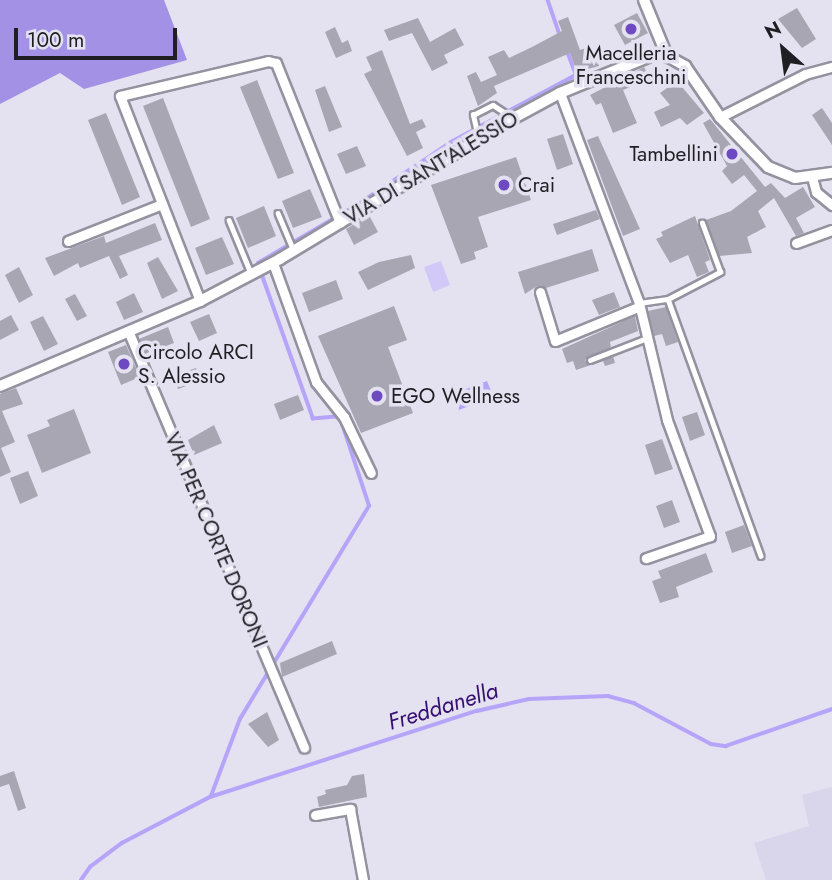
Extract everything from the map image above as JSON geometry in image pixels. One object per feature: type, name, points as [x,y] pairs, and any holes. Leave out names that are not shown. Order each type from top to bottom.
[{"type":"street","points":[[644,0],[667,56],[685,66],[720,117],[768,167],[795,178],[832,173]]},
{"type":"street","name":"VIA DI SANT'ALESSIO","points":[[0,386],[129,333],[200,301],[273,263],[291,245],[340,222],[478,138],[560,93],[653,55],[667,56]]},
{"type":"street","points":[[200,301],[120,96],[268,61],[276,63],[340,222]]},
{"type":"street","points":[[720,117],[805,75],[832,67]]},
{"type":"street","points":[[560,93],[638,305],[667,420],[710,536],[646,558]]},
{"type":"street","points":[[812,177],[816,192],[832,205]]},
{"type":"street","points":[[68,241],[162,204]]},
{"type":"street","points":[[796,243],[832,230]]},
{"type":"street","points":[[273,263],[316,382],[344,417],[371,473]]},
{"type":"street","points":[[540,292],[555,341],[638,305]]},
{"type":"street","name":"VIA PER CORTE DORONI","points":[[129,333],[304,748]]},
{"type":"street","points":[[315,816],[350,809],[363,880]]},
{"type":"lane","points":[[478,138],[473,115],[493,105],[513,118]]},
{"type":"lane","points":[[278,213],[291,245]]},
{"type":"lane","points":[[229,220],[251,274]]},
{"type":"lane","points":[[638,305],[668,299],[720,272],[702,223]]},
{"type":"lane","points":[[668,299],[761,556]]},
{"type":"lane","points":[[590,360],[647,338]]},
{"type":"shaded area","points":[[0,0],[164,0],[187,60],[84,89],[60,73],[0,104]]},
{"type":"shaded area","points":[[441,261],[450,285],[433,292],[424,267]]},
{"type":"shaded area","points":[[487,381],[493,396],[459,410],[453,394]]},
{"type":"shaded area","points":[[832,787],[832,880],[766,880],[754,843],[809,826],[802,795]]},
{"type":"building","points":[[797,8],[816,39],[802,48],[778,19]]},
{"type":"building","name":"Macelleria Franceschini","points":[[637,13],[648,33],[625,45],[614,25]]},
{"type":"building","points":[[568,17],[580,50],[592,46],[599,66],[577,72],[570,53],[494,86],[497,93],[478,106],[467,76],[476,72],[481,82],[497,75],[488,57],[504,50],[509,58],[532,47],[562,31],[558,21]]},
{"type":"building","points":[[418,18],[430,42],[455,28],[464,45],[444,55],[448,63],[432,71],[412,33],[389,41],[384,30]]},
{"type":"building","points":[[335,27],[342,43],[348,40],[352,51],[336,58],[325,32]]},
{"type":"building","points":[[382,50],[410,124],[422,119],[426,127],[416,132],[423,148],[407,156],[364,74],[372,70],[366,57]]},
{"type":"building","points":[[644,67],[650,79],[623,90],[637,123],[613,133],[601,103],[596,105],[590,95]]},
{"type":"building","points":[[257,80],[294,173],[278,179],[240,87]]},
{"type":"building","points":[[677,81],[704,113],[687,125],[680,118],[661,127],[654,112],[670,105],[660,93]]},
{"type":"building","points":[[325,86],[342,127],[329,132],[315,90]]},
{"type":"building","points":[[163,98],[210,219],[191,227],[143,106]]},
{"type":"building","points":[[822,108],[832,123],[832,145],[812,115]]},
{"type":"building","points":[[106,113],[140,197],[122,205],[88,120]]},
{"type":"building","points":[[710,119],[765,187],[771,183],[785,198],[803,187],[815,207],[796,218],[804,233],[796,236],[774,198],[758,211],[766,227],[747,237],[752,253],[719,256],[706,220],[731,211],[757,191],[744,175],[732,184],[722,171],[727,166],[703,123]]},
{"type":"building","points":[[563,134],[573,164],[557,170],[547,139]]},
{"type":"building","points":[[598,136],[640,229],[623,236],[587,140]]},
{"type":"building","points":[[357,146],[366,166],[346,174],[337,154]]},
{"type":"building","points":[[516,157],[531,200],[478,217],[488,247],[474,252],[476,259],[461,264],[431,185]]},
{"type":"building","points":[[310,189],[322,217],[293,228],[282,201]]},
{"type":"building","points":[[264,206],[276,236],[248,248],[236,218]]},
{"type":"building","points":[[596,210],[600,219],[557,235],[553,224]]},
{"type":"building","points":[[369,215],[378,232],[354,245],[346,229]]},
{"type":"building","points":[[695,216],[710,260],[705,262],[709,272],[697,277],[688,255],[670,263],[656,239],[663,236],[661,232]]},
{"type":"building","points":[[155,223],[162,240],[119,256],[128,275],[120,279],[109,256],[80,268],[78,263],[54,276],[45,258],[104,236],[106,243]]},
{"type":"building","points":[[222,237],[234,264],[206,275],[195,248]]},
{"type":"building","points":[[592,249],[599,271],[546,288],[537,286],[525,294],[518,272]]},
{"type":"building","points":[[411,255],[415,268],[368,290],[358,272],[379,262]]},
{"type":"building","points":[[158,257],[178,291],[162,299],[147,263]]},
{"type":"building","points":[[19,267],[33,295],[19,303],[5,275]]},
{"type":"building","points":[[336,280],[343,299],[309,312],[302,293]]},
{"type":"building","points":[[614,292],[620,307],[599,315],[592,300]]},
{"type":"building","points":[[134,293],[143,312],[124,320],[116,302]]},
{"type":"building","points":[[75,294],[87,316],[77,321],[65,299]]},
{"type":"building","points":[[394,306],[407,340],[388,347],[413,413],[361,433],[318,336]]},
{"type":"building","points":[[666,307],[678,342],[666,346],[662,334],[654,336],[648,311]]},
{"type":"building","points":[[209,314],[217,333],[199,341],[190,322]]},
{"type":"building","points":[[11,315],[19,330],[0,340],[0,321]]},
{"type":"building","points":[[43,316],[58,344],[44,351],[30,322]]},
{"type":"building","points":[[635,316],[638,331],[610,342],[611,347],[585,360],[591,365],[576,370],[573,361],[567,363],[562,349]]},
{"type":"building","points":[[168,327],[174,343],[145,354],[139,339]]},
{"type":"building","name":"Circolo ARCI S. Alessio","points":[[126,345],[140,377],[121,385],[108,352]]},
{"type":"building","points":[[613,356],[615,363],[605,366],[603,361],[591,365]]},
{"type":"building","points":[[196,368],[201,381],[178,389],[174,376]]},
{"type":"building","points":[[16,388],[23,404],[2,411],[15,442],[1,448],[11,472],[0,477],[0,394]]},
{"type":"building","points":[[298,395],[304,410],[280,420],[274,404]]},
{"type":"building","points":[[74,409],[91,453],[42,473],[27,435],[50,426],[47,420]]},
{"type":"building","points":[[697,412],[705,435],[690,441],[682,417]]},
{"type":"building","points":[[214,425],[222,443],[194,455],[188,440]]},
{"type":"building","points":[[662,439],[673,469],[655,475],[645,445]]},
{"type":"building","points":[[28,471],[38,496],[20,504],[10,478]]},
{"type":"building","points":[[672,500],[680,522],[664,528],[656,506]]},
{"type":"building","points":[[744,525],[752,546],[732,553],[725,532]]},
{"type":"building","points":[[706,553],[713,572],[676,587],[679,597],[660,603],[652,581],[661,578],[658,571]]},
{"type":"building","points":[[332,641],[337,654],[282,677],[280,663]]},
{"type":"building","points":[[267,712],[279,740],[268,747],[248,724]]},
{"type":"building","points":[[14,771],[26,808],[18,811],[9,784],[0,787],[0,776]]},
{"type":"building","points":[[364,774],[367,797],[319,807],[317,797],[326,794],[325,790],[347,785],[352,776]]},
{"type":"waterway","points":[[548,0],[560,34]]},
{"type":"waterway","points":[[258,263],[357,205],[451,142],[576,75],[567,51]]},
{"type":"waterway","points":[[211,796],[240,719],[369,506],[341,421],[336,417],[313,419],[262,276]]},
{"type":"waterway","name":"Freddanella","points":[[81,880],[90,867],[122,843],[210,797],[477,711],[529,699],[608,696],[634,703],[711,744],[726,746],[832,709]]},
{"type":"place","name":"Macelleria Franceschini","points":[[631,29]]},
{"type":"place","name":"Tambellini","points":[[732,154]]},
{"type":"place","name":"Crai","points":[[504,185]]},
{"type":"place","name":"Circolo ARCI S. Alessio","points":[[124,364]]},
{"type":"place","name":"EGO Wellness","points":[[377,396]]}]
